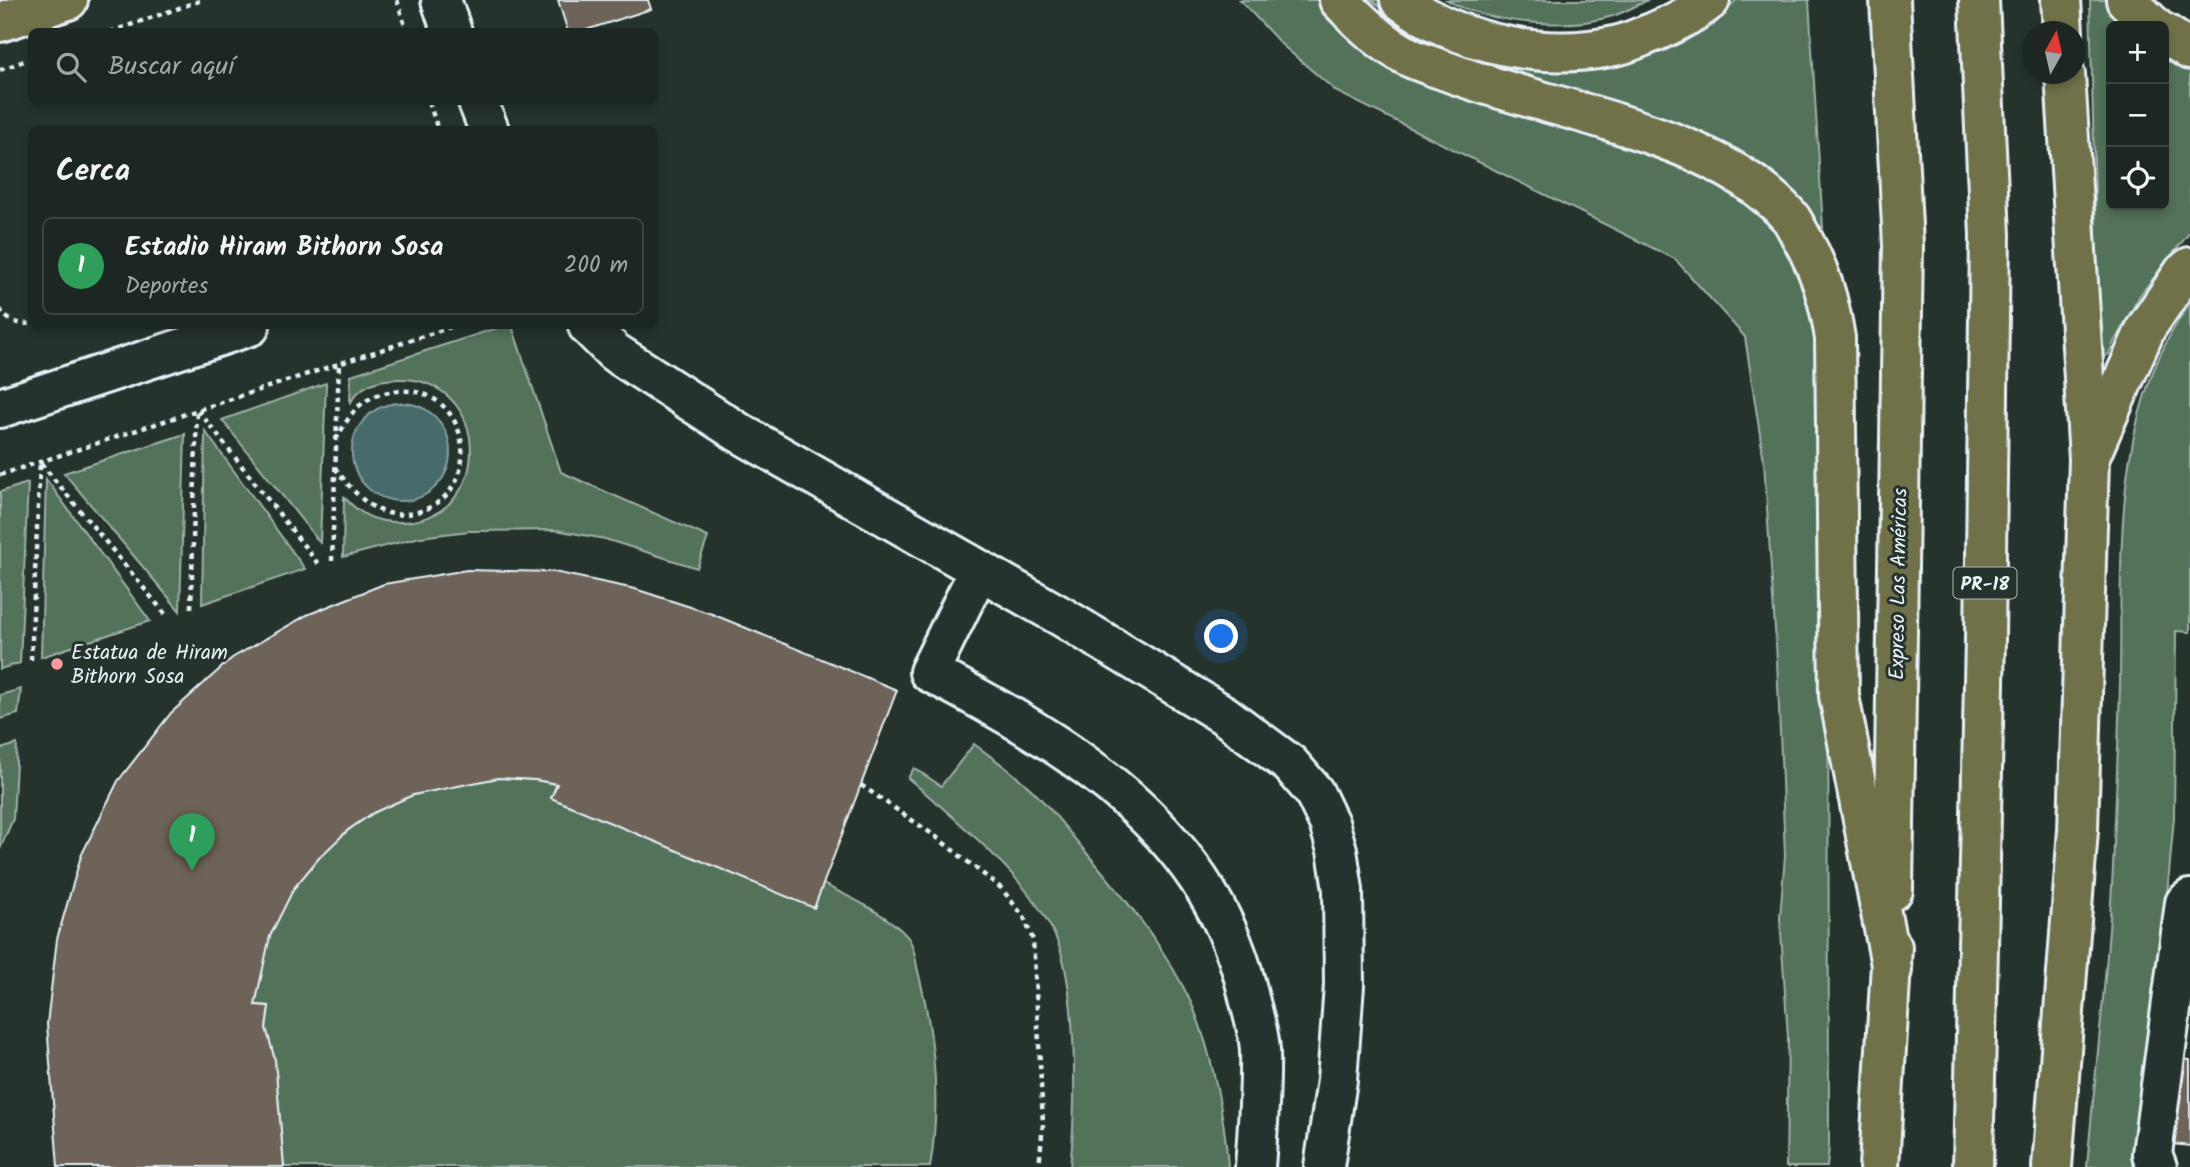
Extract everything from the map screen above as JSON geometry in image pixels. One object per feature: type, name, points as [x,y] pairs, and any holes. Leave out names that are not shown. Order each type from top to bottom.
[{"type":"main road","points":[[0,22],[68,0]]},
{"type":"main road","points":[[1339,0],[1366,27],[1409,57],[1482,85],[1684,146],[1731,170],[1767,194],[1790,217],[1816,263],[1829,300],[1835,338],[1839,696],[1892,970]]},
{"type":"main road","points":[[1400,0],[1419,14],[1485,41],[1534,51],[1573,52],[1621,45],[1672,25],[1710,0]]},
{"type":"main road","name":"Expreso Las Américas","points":[[1879,1167],[1892,970],[1903,245],[1890,0]]},
{"type":"main road","name":"PR-18","points":[[1973,1167],[1990,235],[1979,0]]},
{"type":"main road","points":[[2061,0],[2062,21]]},
{"type":"main road","points":[[2126,0],[2149,21]]},
{"type":"main road","points":[[2169,36],[2190,50]]},
{"type":"main road","points":[[2052,1167],[2078,830],[2089,459],[2067,84]]},
{"type":"main road","points":[[2089,459],[2146,328],[2183,273],[2190,267]]},
{"type":"lane","points":[[442,0],[451,28]]},
{"type":"lane","points":[[479,105],[487,126]]},
{"type":"lane","points":[[2,402],[240,329]]},
{"type":"lane","points":[[591,329],[614,352],[738,432],[1064,618],[1233,721],[1290,764],[1314,792],[1329,823],[1337,850],[1343,890],[1344,985],[1336,1080],[1324,1167]]},
{"type":"lane","points":[[979,570],[929,672],[1005,712],[1071,753],[1152,820],[1194,869],[1226,925],[1245,979],[1260,1047],[1255,1167]]},
{"type":"lane","points":[[2157,1167],[2152,1154],[2185,903],[2190,899]]},
{"type":"path","points":[[122,28],[202,0]]},
{"type":"path","points":[[397,0],[406,28]]},
{"type":"path","points":[[0,70],[28,60]]},
{"type":"path","points":[[430,105],[437,126]]},
{"type":"path","points":[[0,309],[17,323],[28,323]]},
{"type":"path","points":[[0,475],[445,329]]},
{"type":"path","points":[[332,561],[340,363]]},
{"type":"path","points":[[335,468],[354,494],[369,506],[386,513],[406,515],[433,506],[447,494],[458,478],[463,460],[460,432],[451,415],[429,397],[411,391],[382,394],[366,402],[352,415],[337,438]]},
{"type":"path","points":[[197,409],[319,565]]},
{"type":"path","points":[[191,608],[197,409]]},
{"type":"path","points":[[40,462],[166,615]]},
{"type":"path","points":[[31,660],[40,462]]},
{"type":"path","points":[[861,785],[935,836],[990,879],[1001,888],[1024,917],[1033,940],[1043,1124],[1039,1167]]},
{"type":"green space","points":[[1240,0],[1322,0],[1627,144],[1689,169],[1738,199],[1782,236],[1823,327],[1828,542],[1827,1167],[1786,1167],[1788,1037],[1780,918],[1785,855],[1777,660],[1764,461],[1745,337],[1675,259],[1337,92],[1281,44]]},
{"type":"green space","points":[[1371,0],[1381,0],[1401,16],[1595,63],[1663,52],[1714,25],[1736,0],[1809,0],[1823,228],[1773,174],[1733,147],[1660,117],[1474,56],[1404,22]]},
{"type":"green space","points":[[1447,0],[1648,0],[1613,16],[1573,23],[1551,23],[1484,15]]},
{"type":"green space","points":[[2090,0],[2106,0],[2127,21],[2106,21],[2106,210],[2169,210],[2169,55],[2190,69],[2190,232],[2140,295],[2109,354],[2104,357],[2099,355]]},
{"type":"green space","points":[[2190,303],[2190,632],[2176,631],[2174,817],[2143,1167],[2087,1167],[2112,885],[2120,702],[2122,534],[2126,485],[2134,437],[2146,391],[2164,346]]},
{"type":"green space","points":[[494,329],[513,329],[561,472],[708,537],[697,568],[605,539],[556,530],[469,531],[420,537],[343,557],[344,497],[356,509],[384,521],[401,522],[432,515],[454,499],[467,476],[471,449],[466,423],[452,401],[430,385],[399,379],[384,380],[364,388],[350,404],[351,375]]},
{"type":"green space","points":[[326,383],[320,543],[222,420]]},
{"type":"green space","points":[[205,431],[305,569],[202,604]]},
{"type":"green space","points":[[185,434],[180,611],[64,473]]},
{"type":"green space","points":[[46,479],[150,621],[41,657]]},
{"type":"green space","points":[[28,483],[20,663],[0,669],[0,492]]},
{"type":"green space","points":[[21,689],[18,714],[0,719],[0,695]]},
{"type":"green space","points":[[17,744],[13,819],[0,849],[0,749]]},
{"type":"green space","points":[[974,744],[1019,778],[1046,804],[1130,905],[1171,965],[1193,1007],[1212,1065],[1221,1107],[1228,1167],[1070,1167],[1074,1083],[1072,1018],[1063,960],[1056,938],[1029,894],[1011,873],[969,831],[908,778],[914,768],[941,786]]},
{"type":"green space","points":[[498,778],[557,784],[552,798],[814,907],[823,884],[869,908],[902,931],[914,951],[925,999],[935,1071],[935,1119],[930,1167],[284,1167],[275,1060],[266,1028],[269,1006],[255,1005],[270,937],[279,914],[308,870],[326,850],[368,817],[414,795]]},
{"type":"water","points":[[401,403],[428,411],[442,425],[450,452],[442,479],[428,493],[401,501],[374,493],[360,479],[352,452],[360,425],[374,411]]},
{"type":"building","points":[[558,0],[648,0],[651,9],[592,28],[567,28]]},
{"type":"building","points":[[467,570],[554,572],[635,589],[712,614],[897,690],[814,908],[551,798],[557,784],[498,778],[413,795],[373,813],[348,830],[319,858],[294,888],[270,936],[255,1005],[269,1006],[266,1028],[275,1060],[284,1167],[58,1167],[47,1024],[57,939],[81,856],[118,781],[171,713],[232,658],[307,615],[384,584]]},
{"type":"building","points":[[2183,1059],[2190,1060],[2190,1146],[2173,1144]]},
{"type":"place","name":"Estatua de Hiram Bithorn Sosa","points":[[57,664]]},
{"type":"place","name":"Estadio Hiram Bithorn Sosa","points":[[192,871]]}]
